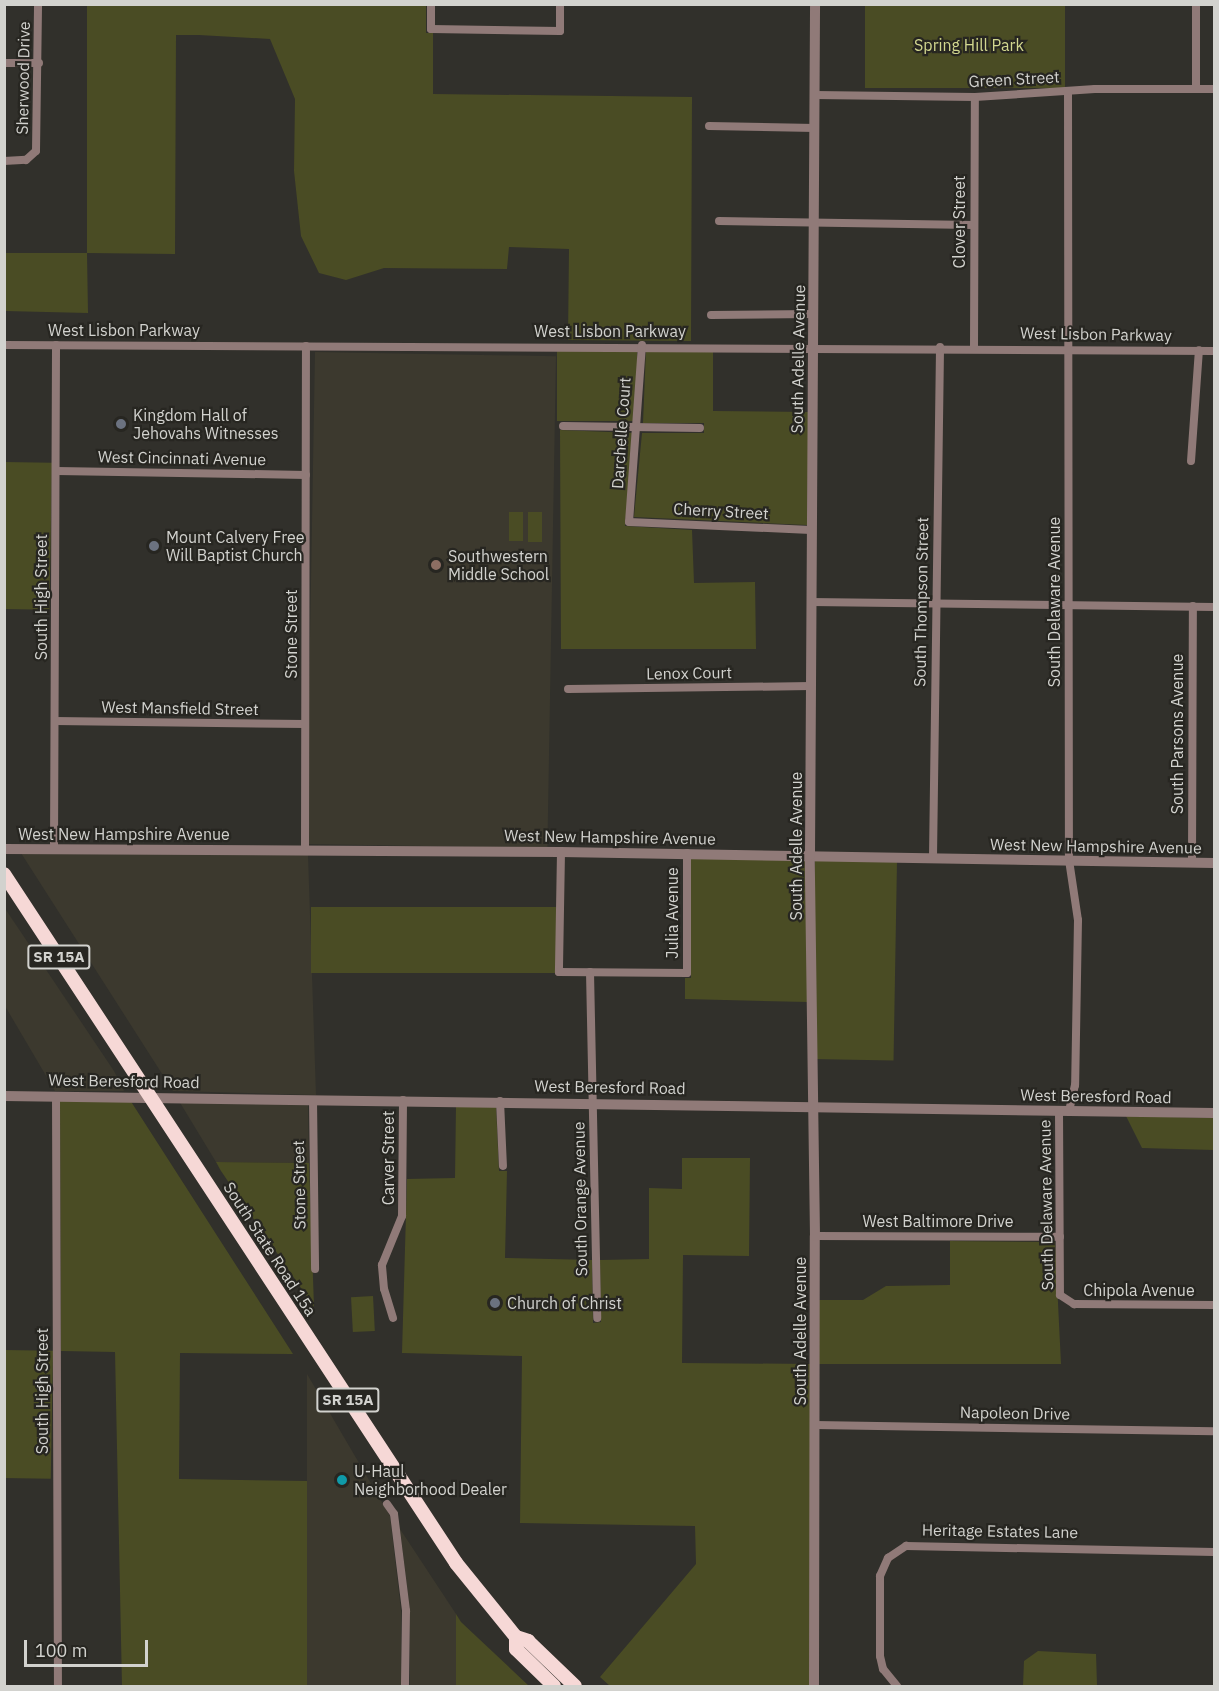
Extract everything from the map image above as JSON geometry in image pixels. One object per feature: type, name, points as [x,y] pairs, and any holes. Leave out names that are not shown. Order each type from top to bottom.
[{"type":"highway","name":"South State Road 15a","points":[[4,874],[456,1563],[516,1637],[528,1641],[575,1686]]},
{"type":"highway","name":"South State Road 15a","points":[[516,1637],[516,1649],[554,1686]]},
{"type":"highway","points":[[532,1665],[542,1664],[566,1686]]},
{"type":"street","name":"Sherwood Drive","points":[[4,161],[26,160],[36,151],[39,63],[38,4]]},
{"type":"street","points":[[431,4],[431,28],[560,31],[560,4]]},
{"type":"street","name":"South Adelle Avenue","points":[[814,1686],[815,1236],[810,855],[815,4]]},
{"type":"street","points":[[1196,4],[1196,88]]},
{"type":"street","points":[[4,63],[39,63]]},
{"type":"street","name":"Green Street","points":[[815,94],[975,97],[1068,92],[1215,89]]},
{"type":"street","name":"South Delaware Avenue","points":[[1064,1299],[1060,1295],[1060,1237],[1064,1111],[1075,1085],[1078,921],[1069,860],[1068,92]]},
{"type":"street","name":"Clover Street","points":[[974,347],[975,97]]},
{"type":"street","points":[[709,126],[815,128]]},
{"type":"street","points":[[718,221],[973,225]]},
{"type":"street","points":[[711,315],[814,314]]},
{"type":"street","name":"West Lisbon Parkway","points":[[4,345],[642,345],[1215,351]]},
{"type":"street","name":"South High Street","points":[[54,849],[56,345]]},
{"type":"street","name":"Darchelle Court","points":[[629,522],[638,428],[642,345]]},
{"type":"street","name":"Stone Street","points":[[305,850],[306,346]]},
{"type":"street","name":"South Thompson Street","points":[[933,857],[940,347]]},
{"type":"street","points":[[1191,461],[1199,350]]},
{"type":"street","points":[[563,426],[700,428]]},
{"type":"street","name":"West Cincinnati Avenue","points":[[57,471],[306,475]]},
{"type":"street","name":"Cherry Street","points":[[629,522],[811,530]]},
{"type":"street","points":[[811,602],[1215,607]]},
{"type":"street","name":"South Parsons Avenue","points":[[1192,862],[1193,606]]},
{"type":"street","name":"Lenox Court","points":[[568,689],[811,686]]},
{"type":"street","name":"West Mansfield Street","points":[[55,721],[305,724]]},
{"type":"street","name":"West New Hampshire Avenue","points":[[4,849],[687,853],[1215,863]]},
{"type":"street","points":[[561,852],[559,972],[590,972]]},
{"type":"street","name":"Julia Avenue","points":[[590,972],[687,973],[687,853]]},
{"type":"street","name":"South Orange Avenue","points":[[590,972],[597,1318]]},
{"type":"street","name":"West Beresford Road","points":[[4,1096],[150,1095],[313,1100],[594,1102],[1215,1113]]},
{"type":"street","name":"South High Street","points":[[56,1096],[58,1686]]},
{"type":"street","name":"Stone Street","points":[[313,1100],[315,1269]]},
{"type":"street","name":"Carver Street","points":[[393,1318],[384,1289],[382,1264],[402,1216],[403,1100]]},
{"type":"street","points":[[500,1101],[503,1166]]},
{"type":"street","name":"West Baltimore Drive","points":[[815,1236],[1060,1237]]},
{"type":"street","name":"Chipola Avenue","points":[[1064,1299],[1074,1304],[1215,1305]]},
{"type":"street","name":"Napoleon Drive","points":[[815,1425],[1215,1431]]},
{"type":"street","points":[[387,1504],[394,1514],[406,1611],[405,1686]]},
{"type":"street","name":"Heritage Estates Lane","points":[[897,1686],[883,1669],[880,1656],[880,1576],[888,1558],[906,1546],[1215,1552]]},
{"type":"shaded area","name":"Southwestern Middle School","points":[[315,352],[556,356],[547,848],[306,844]]},
{"type":"shaded area","points":[[21,853],[308,855],[316,1095],[173,1091]]},
{"type":"shaded area","points":[[4,907],[114,1071],[124,1091],[55,1091],[5,1006]]},
{"type":"shaded area","points":[[179,1101],[308,1105],[309,1163],[216,1162]]},
{"type":"shaded area","points":[[307,1374],[390,1516],[401,1611],[401,1686],[307,1686]]},
{"type":"shaded area","points":[[400,1529],[456,1614],[456,1686],[410,1686],[410,1611]]},
{"type":"green space","points":[[87,5],[426,5],[426,33],[433,33],[433,94],[692,97],[691,341],[568,340],[569,249],[509,247],[507,269],[384,268],[346,280],[319,273],[301,236],[294,171],[295,99],[270,39],[176,35],[175,254],[87,253]]},
{"type":"green space","name":"Spring Hill Park","points":[[865,5],[1065,5],[1065,88],[865,88]]},
{"type":"green space","points":[[5,211],[6,253],[87,253],[88,313],[5,311]]},
{"type":"green space","points":[[557,350],[637,350],[637,421],[557,421]]},
{"type":"green space","points":[[646,350],[713,350],[713,411],[809,412],[807,525],[634,517],[642,433],[704,433],[704,423],[643,423]]},
{"type":"green space","points":[[560,430],[634,433],[625,526],[692,530],[694,583],[755,582],[756,649],[561,649]]},
{"type":"green space","points":[[4,462],[52,463],[49,610],[4,609]]},
{"type":"green space","points":[[509,512],[523,512],[523,541],[509,541]]},
{"type":"green space","points":[[528,512],[542,512],[542,542],[528,542]]},
{"type":"green space","points":[[691,858],[806,860],[808,1002],[685,999],[685,978],[691,978]]},
{"type":"green space","points":[[815,860],[897,861],[894,1060],[812,1059]]},
{"type":"green space","points":[[311,907],[556,907],[556,973],[311,973]]},
{"type":"green space","points":[[60,1100],[130,1100],[293,1354],[180,1353],[179,1479],[307,1481],[307,1686],[122,1686],[115,1352],[61,1351]]},
{"type":"green space","points":[[456,1105],[496,1106],[499,1171],[507,1171],[505,1258],[592,1260],[593,1323],[601,1322],[600,1260],[649,1259],[649,1188],[682,1189],[682,1158],[750,1158],[749,1256],[683,1255],[682,1363],[811,1364],[809,1686],[610,1686],[600,1677],[696,1564],[695,1526],[520,1523],[522,1356],[402,1353],[407,1179],[455,1178]]},
{"type":"green space","points":[[1126,1116],[1214,1118],[1214,1150],[1142,1148]]},
{"type":"green space","points":[[216,1162],[309,1163],[314,1307],[221,1171]]},
{"type":"green space","points":[[950,1241],[1055,1242],[1061,1364],[819,1364],[819,1300],[863,1300],[886,1286],[950,1285]]},
{"type":"green space","points":[[373,1296],[375,1331],[353,1332],[351,1297]]},
{"type":"green space","points":[[5,1350],[53,1351],[51,1479],[4,1478]]},
{"type":"green space","points":[[456,1614],[461,1622],[529,1686],[456,1686]]},
{"type":"green space","points":[[1038,1651],[1096,1654],[1097,1686],[1023,1686],[1024,1661]]},
{"type":"place","name":"Kingdom Hall of Jehovahs Witnesses","points":[[121,424]]},
{"type":"place","name":"Mount Calvery Free Will Baptist Church","points":[[154,546]]},
{"type":"place","name":"Southwestern Middle School","points":[[436,565]]},
{"type":"place","name":"Church of Christ","points":[[495,1303]]},
{"type":"place","name":"U-Haul Neighborhood Dealer","points":[[342,1480]]}]
